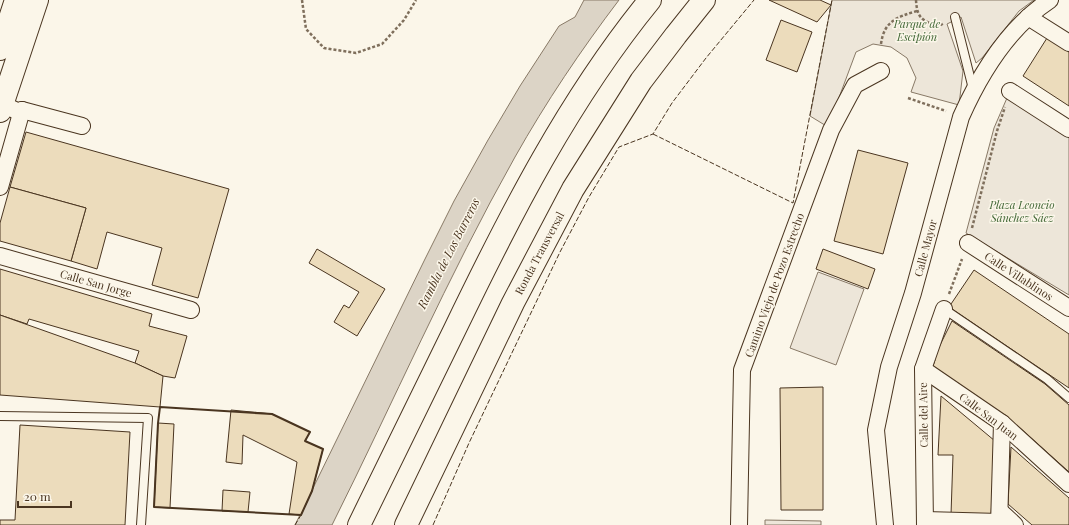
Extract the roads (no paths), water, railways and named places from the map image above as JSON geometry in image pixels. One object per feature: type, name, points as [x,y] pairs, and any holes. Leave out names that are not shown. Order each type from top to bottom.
[{"type":"main road","points":[[0,49],[16,0]]},
{"type":"main road","points":[[8,108],[37,0]]},
{"type":"main road","points":[[361,520],[476,285],[537,168],[606,58],[650,0]]},
{"type":"main road","name":"Ronda Transversal","points":[[406,525],[542,247],[573,189],[637,88],[676,34],[704,0]]},
{"type":"main road","points":[[416,525],[542,247]]},
{"type":"street","name":"Calle Mayor","points":[[885,525],[876,430],[889,367],[913,293],[961,116],[973,90],[1001,47],[1028,17],[1050,0]]},
{"type":"street","points":[[1028,17],[1069,43]]},
{"type":"street","name":"Camino Viejo de Pozo Estrecho","points":[[739,525],[742,370],[831,130],[855,85],[881,71]]},
{"type":"street","points":[[1010,91],[1069,129]]},
{"type":"street","points":[[0,186],[8,108],[82,126]]},
{"type":"street","name":"Calle Villablinos","points":[[968,243],[1069,308]]},
{"type":"street","name":"Calle San Jorge","points":[[0,256],[191,310]]},
{"type":"street","name":"Calle del Aire","points":[[925,523],[923,369],[944,309]]},
{"type":"street","name":"Calle San Juan","points":[[923,369],[1002,423],[1069,484]]},
{"type":"street","points":[[1000,520],[1002,423]]},
{"type":"street","points":[[925,523],[1000,520],[1016,525]]},
{"type":"lane","points":[[955,18],[973,90]]},
{"type":"lane","points":[[944,309],[1047,379],[1069,398]]},
{"type":"lane","points":[[0,416],[148,418],[141,525]]},
{"type":"water","name":"Rambla de Los Barreros","points":[[584,0],[619,0],[591,38],[552,96],[490,202],[332,525],[295,525],[454,201],[520,86],[559,26],[575,17]]},
{"type":"park label","name":"Parque de Escipión","points":[[917,29]]},
{"type":"park label","name":"Plaza Leoncio Sánchez Sáez","points":[[1022,210]]}]
